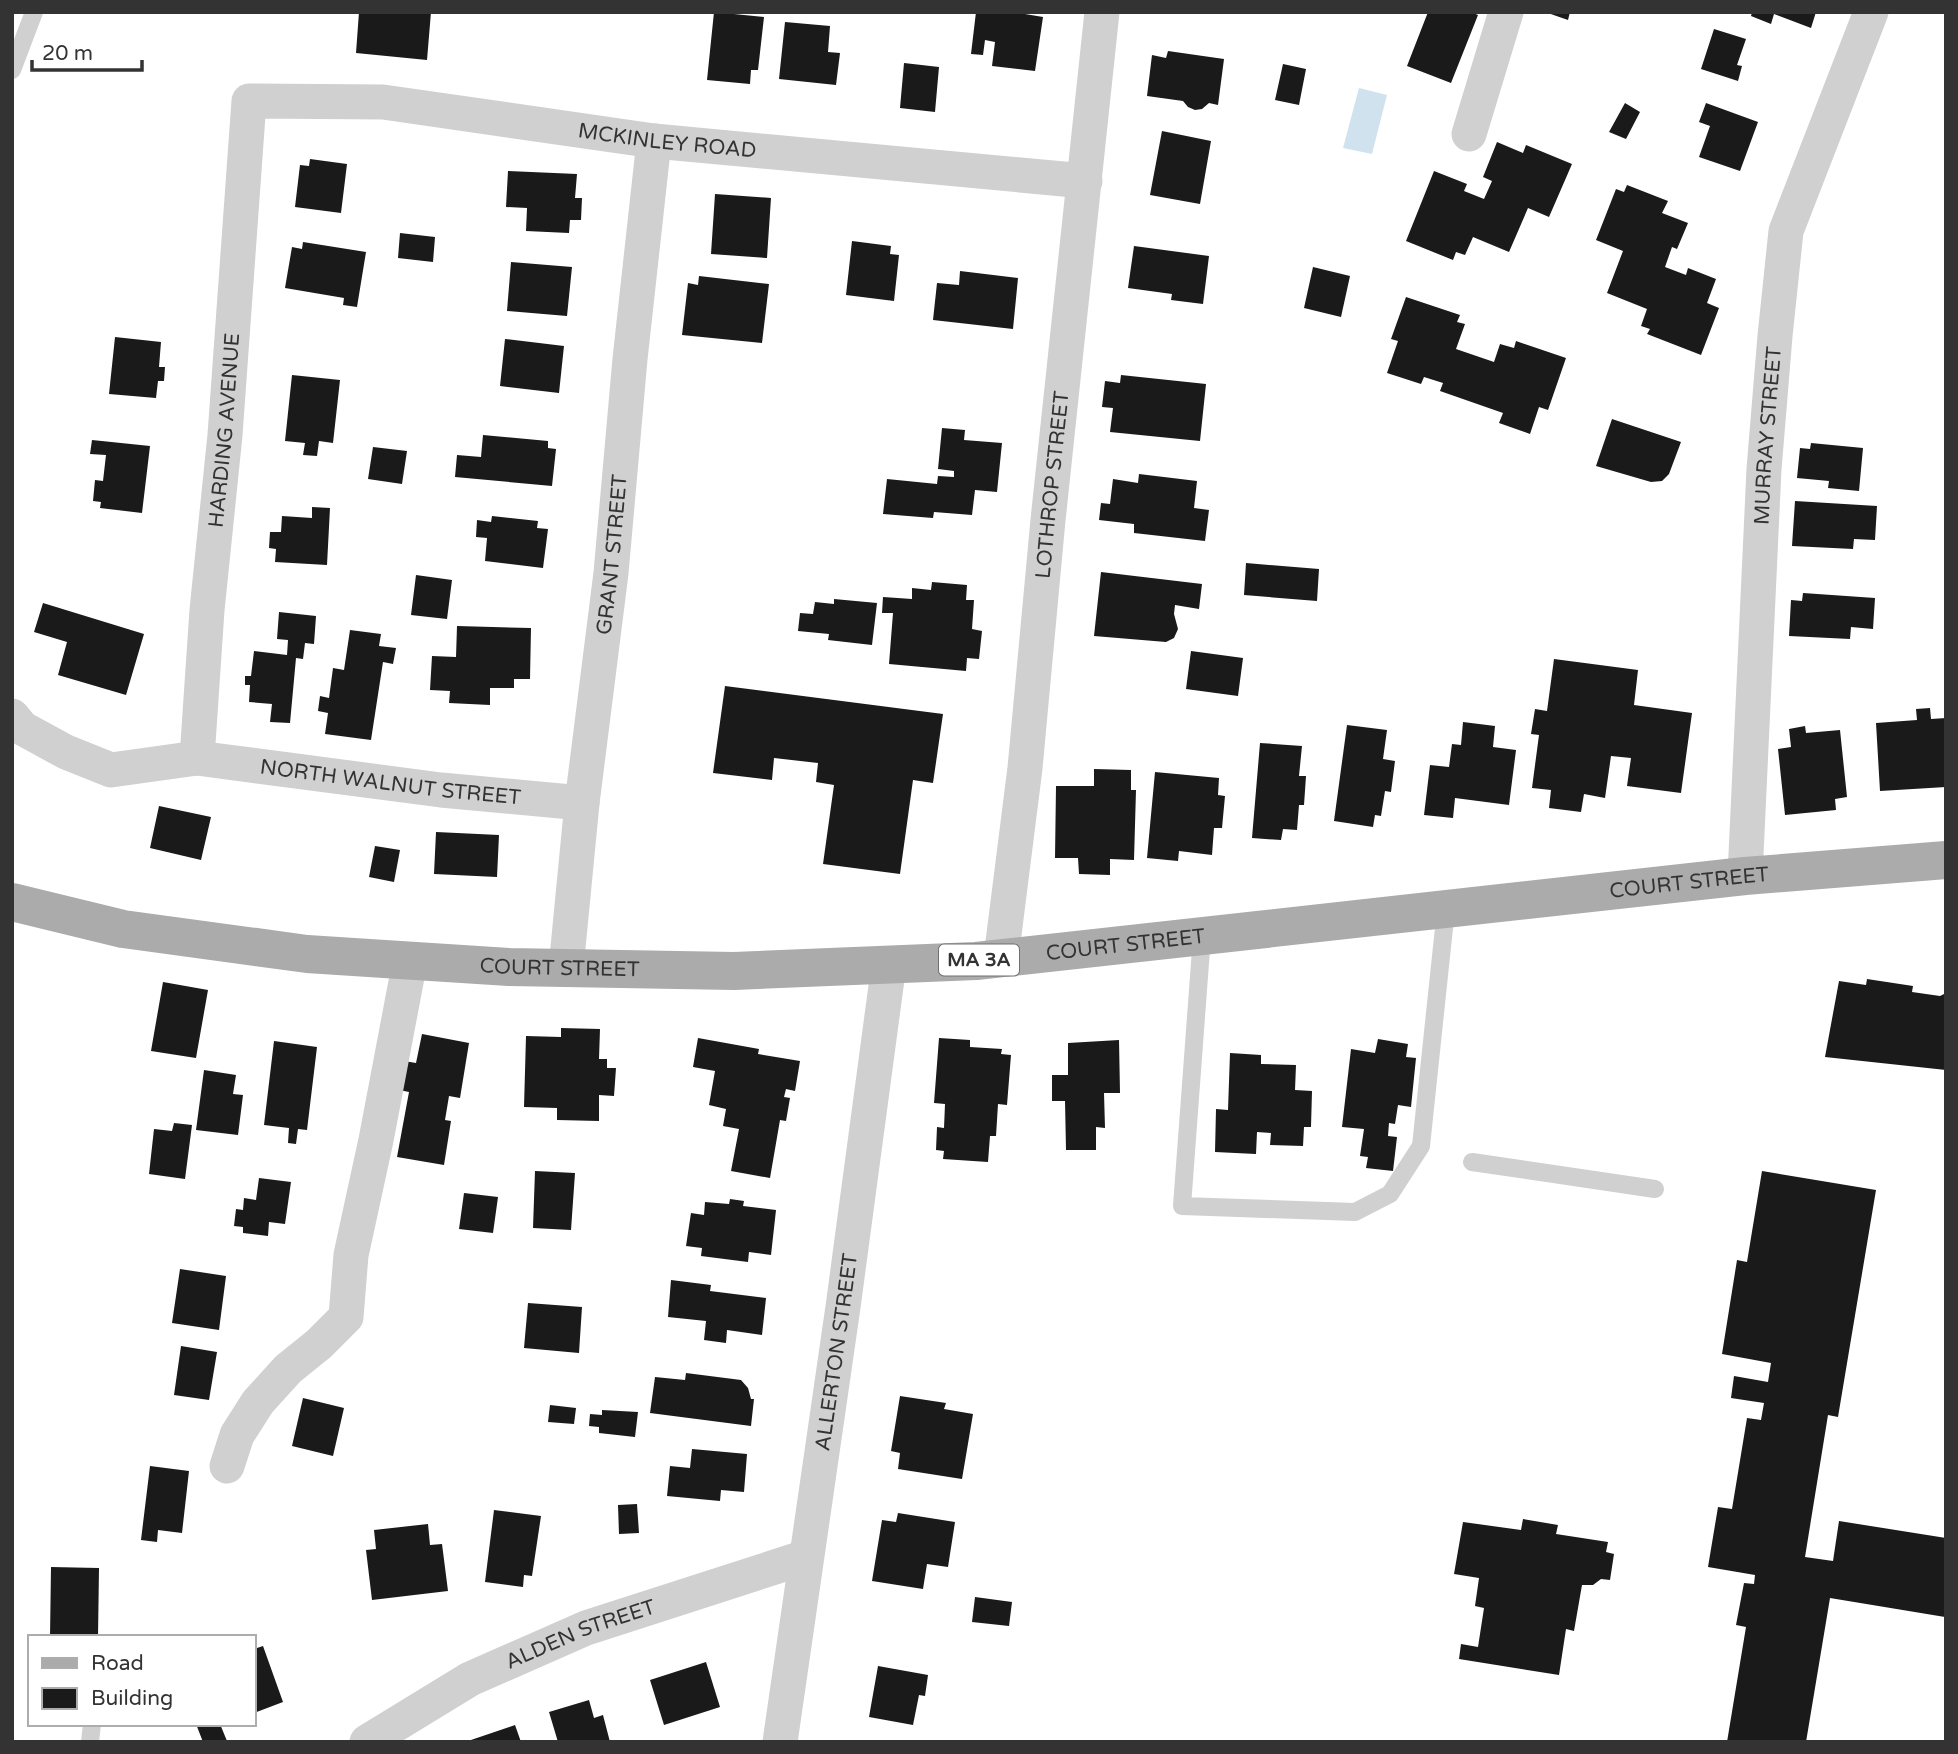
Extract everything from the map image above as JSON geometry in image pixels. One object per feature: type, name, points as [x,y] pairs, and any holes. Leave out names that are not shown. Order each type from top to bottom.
[{"type":"main road","name":"COURT STREET","points":[[12,902],[123,929],[307,954],[566,968],[734,971],[1001,958],[1745,876],[1946,860]]},
{"type":"street","name":"LOTHROP STREET","points":[[1001,958],[1025,768],[1048,520],[1102,12]]},
{"type":"street","points":[[1469,134],[1506,12]]},
{"type":"street","name":"MURRAY STREET","points":[[1745,876],[1764,469],[1774,336],[1786,231],[1871,12]]},
{"type":"street","name":"MCKINLEY ROAD","points":[[249,101],[383,102],[654,141],[1085,181]]},
{"type":"street","name":"HARDING AVENUE","points":[[197,758],[207,610],[225,435],[249,101]]},
{"type":"street","name":"GRANT STREET","points":[[566,968],[582,803],[611,573],[630,359],[654,141]]},
{"type":"street","name":"NORTH WALNUT STREET","points":[[12,716],[22,727],[66,752],[111,770],[197,758],[441,790],[582,803]]},
{"type":"street","points":[[227,1466],[237,1435],[258,1402],[288,1369],[319,1345],[346,1317],[351,1255],[410,961]]},
{"type":"street","name":"ALLERTON STREET","points":[[780,1742],[889,964]]},
{"type":"street","name":"ALDEN STREET","points":[[367,1742],[470,1679],[586,1628],[806,1557]]},
{"type":"lane","points":[[12,70],[34,12]]},
{"type":"lane","points":[[1202,936],[1182,1206],[1355,1212],[1390,1194],[1421,1146],[1446,909]]},
{"type":"lane","points":[[1472,1162],[1655,1189]]},
{"type":"water","points":[[1359,88],[1387,95],[1372,154],[1343,148]]},
{"type":"building","points":[[359,12],[431,12],[427,60],[356,53]]},
{"type":"building","points":[[714,12],[764,17],[758,70],[751,70],[750,84],[707,80]]},
{"type":"building","points":[[976,12],[1013,12],[1043,17],[1035,71],[992,66],[995,42],[985,40],[983,55],[971,54]]},
{"type":"building","points":[[1428,12],[1471,12],[1478,15],[1451,83],[1407,66]]},
{"type":"building","points":[[1545,12],[1570,12],[1568,20]]},
{"type":"building","points":[[1752,12],[1816,12],[1811,28],[1774,14],[1771,24],[1751,16]]},
{"type":"building","points":[[785,22],[830,26],[828,52],[840,53],[836,85],[779,79]]},
{"type":"building","points":[[1714,29],[1746,39],[1737,65],[1742,66],[1738,81],[1701,69]]},
{"type":"building","points":[[1168,51],[1224,59],[1218,105],[1209,103],[1202,109],[1195,110],[1183,101],[1147,96],[1152,55],[1166,58]]},
{"type":"building","points":[[904,63],[939,67],[935,112],[900,108]]},
{"type":"building","points":[[1283,64],[1306,69],[1299,105],[1275,100]]},
{"type":"building","points":[[1625,103],[1640,112],[1626,139],[1609,132]]},
{"type":"building","points":[[1706,103],[1758,122],[1740,171],[1699,157],[1710,126],[1699,122]]},
{"type":"building","points":[[1162,131],[1211,141],[1200,204],[1150,195]]},
{"type":"building","points":[[1497,142],[1523,153],[1526,145],[1572,164],[1549,217],[1528,208],[1509,252],[1473,237],[1465,255],[1456,252],[1453,260],[1406,241],[1434,171],[1467,184],[1464,191],[1484,199],[1492,181],[1483,177]]},
{"type":"building","points":[[310,159],[347,164],[341,213],[295,207],[300,165],[309,166]]},
{"type":"building","points":[[508,171],[577,174],[575,198],[582,198],[581,220],[570,220],[569,233],[526,231],[527,208],[506,207]]},
{"type":"building","points":[[1627,185],[1668,201],[1662,213],[1688,223],[1677,249],[1672,247],[1665,267],[1686,275],[1688,268],[1716,279],[1707,303],[1719,308],[1701,355],[1647,334],[1650,329],[1641,326],[1647,309],[1607,293],[1623,251],[1596,240],[1616,189],[1624,192]]},
{"type":"building","points":[[715,194],[771,198],[767,258],[711,254]]},
{"type":"building","points":[[400,233],[435,237],[433,262],[398,258]]},
{"type":"building","points":[[852,241],[891,246],[890,254],[899,255],[894,301],[846,295]]},
{"type":"building","points":[[303,242],[366,252],[357,307],[343,305],[344,298],[285,288],[292,247],[302,249]]},
{"type":"building","points":[[1134,246],[1209,256],[1203,304],[1171,300],[1172,294],[1128,288]]},
{"type":"building","points":[[511,262],[572,267],[567,316],[507,311]]},
{"type":"building","points":[[1313,267],[1350,276],[1341,317],[1304,308]]},
{"type":"building","points":[[960,271],[1018,278],[1013,329],[933,320],[937,283],[959,285]]},
{"type":"building","points":[[699,276],[769,284],[762,343],[682,335],[688,283],[698,285]]},
{"type":"building","points":[[1406,297],[1460,315],[1457,322],[1465,324],[1456,349],[1494,362],[1500,344],[1514,348],[1516,341],[1566,358],[1548,410],[1539,407],[1530,434],[1499,423],[1503,413],[1440,391],[1443,383],[1424,377],[1421,384],[1387,373],[1398,341],[1391,339]]},
{"type":"building","points":[[115,337],[161,342],[159,367],[165,367],[164,381],[158,381],[156,398],[109,394]]},
{"type":"building","points":[[505,339],[564,346],[559,393],[500,386]]},
{"type":"building","points":[[292,375],[340,380],[333,443],[319,441],[317,456],[303,455],[305,443],[285,441]]},
{"type":"building","points":[[1121,375],[1206,384],[1200,441],[1110,432],[1113,408],[1102,407],[1105,381],[1120,383]]},
{"type":"building","points":[[1612,419],[1681,442],[1669,474],[1662,481],[1651,482],[1596,466]]},
{"type":"building","points":[[942,428],[965,430],[964,440],[1002,443],[997,492],[975,490],[972,515],[934,512],[933,518],[883,514],[887,479],[937,484],[938,476],[954,477],[954,471],[938,469]]},
{"type":"building","points":[[483,435],[548,441],[548,448],[556,449],[552,486],[455,477],[457,455],[481,457]]},
{"type":"building","points":[[92,440],[150,446],[142,513],[100,508],[101,502],[93,501],[95,480],[103,481],[106,455],[90,454]]},
{"type":"building","points":[[1811,443],[1863,448],[1859,491],[1828,488],[1829,481],[1797,478],[1800,448],[1810,449]]},
{"type":"building","points":[[373,447],[407,451],[402,484],[368,479]]},
{"type":"building","points":[[1139,474],[1197,481],[1194,508],[1209,510],[1205,541],[1134,533],[1134,524],[1099,520],[1101,503],[1110,504],[1113,479],[1138,483]]},
{"type":"building","points":[[1795,501],[1877,506],[1875,540],[1854,539],[1853,549],[1792,546]]},
{"type":"building","points":[[312,507],[330,508],[327,565],[275,562],[276,549],[269,548],[270,532],[281,532],[282,516],[312,518]]},
{"type":"building","points":[[492,516],[538,521],[537,528],[548,529],[543,568],[485,561],[487,538],[476,537],[477,520],[491,522]]},
{"type":"building","points":[[1246,563],[1319,569],[1317,601],[1244,595]]},
{"type":"building","points":[[1101,572],[1202,584],[1199,609],[1175,605],[1174,614],[1178,629],[1174,638],[1166,642],[1094,636]]},
{"type":"building","points":[[416,575],[452,580],[447,619],[411,615]]},
{"type":"building","points":[[932,582],[967,585],[966,600],[974,600],[972,629],[982,631],[979,659],[967,658],[966,671],[889,664],[893,613],[882,613],[883,597],[912,599],[912,588],[931,590]]},
{"type":"building","points":[[1803,593],[1875,598],[1873,629],[1851,627],[1850,639],[1789,636],[1791,600],[1802,601]]},
{"type":"building","points":[[834,599],[877,603],[872,645],[828,640],[829,634],[798,631],[800,613],[813,614],[815,602],[834,604]]},
{"type":"building","points":[[43,603],[144,634],[126,695],[58,675],[67,642],[34,632]]},
{"type":"building","points":[[279,612],[316,616],[314,644],[305,643],[303,659],[296,658],[290,723],[270,722],[272,704],[249,702],[250,685],[245,685],[245,676],[251,676],[254,651],[287,655],[288,640],[277,639]]},
{"type":"building","points":[[457,626],[531,628],[530,679],[514,679],[514,688],[490,688],[490,705],[449,703],[450,691],[430,690],[432,656],[456,657]]},
{"type":"building","points":[[350,630],[381,634],[379,646],[396,648],[393,664],[383,662],[371,740],[325,734],[328,713],[318,711],[320,696],[329,698],[333,668],[344,670]]},
{"type":"building","points":[[1191,651],[1243,658],[1238,696],[1186,689]]},
{"type":"building","points":[[1554,659],[1638,670],[1634,705],[1692,713],[1681,793],[1627,786],[1631,758],[1611,756],[1605,798],[1584,794],[1581,812],[1549,808],[1551,790],[1532,788],[1539,735],[1531,734],[1535,709],[1547,711]]},
{"type":"building","points":[[725,686],[943,714],[933,783],[913,780],[900,874],[823,864],[834,785],[816,782],[818,763],[774,758],[772,780],[713,773]]},
{"type":"building","points":[[1930,708],[1931,719],[1946,718],[1946,787],[1880,791],[1876,723],[1917,720],[1916,709]]},
{"type":"building","points":[[1463,722],[1495,726],[1493,747],[1516,750],[1509,805],[1455,798],[1453,818],[1424,815],[1430,765],[1449,767],[1452,744],[1461,745]]},
{"type":"building","points":[[1347,725],[1387,730],[1383,759],[1395,761],[1391,792],[1385,791],[1381,816],[1375,815],[1373,827],[1334,821]]},
{"type":"building","points":[[1805,726],[1806,733],[1840,730],[1847,797],[1835,799],[1836,810],[1785,815],[1778,749],[1791,747],[1789,729]]},
{"type":"building","points":[[1260,743],[1302,746],[1299,776],[1306,776],[1304,805],[1299,805],[1297,830],[1283,829],[1281,840],[1252,838]]},
{"type":"building","points":[[1094,769],[1131,770],[1131,790],[1136,790],[1134,860],[1110,859],[1110,875],[1079,874],[1078,858],[1055,858],[1056,786],[1094,786]]},
{"type":"building","points":[[1155,772],[1219,778],[1218,795],[1225,796],[1222,828],[1214,828],[1212,855],[1179,851],[1178,861],[1147,858]]},
{"type":"building","points":[[159,806],[211,817],[201,860],[150,848]]},
{"type":"building","points":[[436,832],[499,835],[497,877],[434,874]]},
{"type":"building","points":[[375,846],[400,850],[394,882],[369,877]]},
{"type":"building","points":[[1867,979],[1913,986],[1912,992],[1940,996],[1946,993],[1946,1070],[1825,1057],[1839,981],[1866,985]]},
{"type":"building","points":[[163,982],[208,990],[196,1058],[151,1051]]},
{"type":"building","points":[[561,1028],[600,1029],[599,1059],[607,1059],[607,1068],[616,1068],[614,1096],[599,1095],[599,1121],[557,1120],[557,1108],[524,1107],[526,1036],[561,1037]]},
{"type":"building","points":[[422,1034],[469,1043],[460,1098],[449,1096],[445,1120],[451,1121],[444,1165],[397,1157],[409,1092],[399,1090],[404,1061],[416,1063]]},
{"type":"building","points":[[698,1038],[759,1049],[758,1054],[800,1061],[795,1091],[786,1089],[784,1097],[790,1098],[786,1121],[780,1120],[770,1178],[731,1171],[739,1129],[723,1126],[726,1109],[709,1105],[715,1071],[693,1067]]},
{"type":"building","points":[[939,1038],[970,1040],[970,1047],[1002,1049],[1001,1054],[1011,1055],[1007,1105],[998,1104],[996,1136],[990,1136],[988,1162],[943,1159],[944,1151],[936,1150],[937,1127],[944,1128],[945,1104],[934,1103]]},
{"type":"building","points":[[1378,1039],[1408,1044],[1406,1057],[1416,1058],[1411,1107],[1398,1105],[1395,1124],[1389,1123],[1388,1136],[1397,1137],[1393,1171],[1366,1168],[1368,1157],[1360,1156],[1364,1129],[1342,1127],[1351,1049],[1375,1053]]},
{"type":"building","points":[[1119,1040],[1120,1093],[1104,1093],[1105,1128],[1096,1127],[1096,1150],[1066,1150],[1065,1101],[1052,1101],[1052,1075],[1068,1075],[1068,1043]]},
{"type":"building","points":[[274,1041],[317,1047],[307,1130],[298,1129],[296,1144],[288,1143],[289,1128],[264,1125]]},
{"type":"building","points":[[1230,1053],[1261,1055],[1261,1064],[1296,1065],[1295,1090],[1312,1091],[1311,1127],[1304,1127],[1303,1146],[1270,1145],[1271,1133],[1257,1132],[1256,1154],[1215,1152],[1216,1109],[1228,1110]]},
{"type":"building","points":[[204,1070],[236,1075],[233,1094],[243,1095],[238,1135],[196,1130]]},
{"type":"building","points":[[174,1123],[192,1125],[185,1179],[149,1174],[154,1129],[172,1131]]},
{"type":"building","points":[[535,1171],[575,1173],[571,1230],[533,1228]]},
{"type":"building","points":[[1762,1171],[1876,1190],[1838,1417],[1828,1415],[1805,1557],[1833,1561],[1839,1521],[1946,1538],[1945,1617],[1830,1598],[1806,1742],[1727,1742],[1746,1627],[1736,1625],[1744,1583],[1754,1584],[1755,1575],[1708,1567],[1718,1507],[1732,1509],[1747,1418],[1761,1420],[1764,1403],[1731,1398],[1734,1376],[1768,1382],[1771,1363],[1722,1354],[1737,1260],[1747,1262]]},
{"type":"building","points":[[259,1178],[291,1182],[285,1224],[269,1222],[268,1236],[243,1233],[243,1227],[234,1226],[236,1209],[243,1210],[244,1198],[256,1200]]},
{"type":"building","points":[[464,1193],[498,1197],[493,1233],[459,1229]]},
{"type":"building","points":[[730,1199],[744,1201],[743,1206],[776,1210],[771,1255],[749,1252],[748,1262],[701,1256],[702,1248],[686,1246],[691,1213],[704,1215],[705,1202],[729,1204]]},
{"type":"building","points":[[180,1269],[226,1276],[219,1330],[172,1323]]},
{"type":"building","points":[[671,1280],[711,1285],[710,1291],[766,1298],[762,1335],[727,1330],[726,1343],[704,1340],[706,1321],[668,1317]]},
{"type":"building","points":[[528,1303],[582,1307],[579,1353],[524,1348]]},
{"type":"building","points":[[181,1346],[217,1352],[209,1400],[174,1395]]},
{"type":"building","points":[[686,1373],[741,1380],[748,1388],[751,1399],[754,1399],[751,1426],[650,1413],[655,1377],[685,1380]]},
{"type":"building","points":[[900,1396],[946,1403],[944,1409],[973,1414],[962,1479],[898,1469],[900,1453],[891,1451]]},
{"type":"building","points":[[303,1398],[344,1408],[333,1456],[292,1446]]},
{"type":"building","points":[[550,1405],[576,1408],[574,1424],[548,1422]]},
{"type":"building","points":[[602,1410],[638,1412],[635,1437],[599,1433],[599,1427],[589,1426],[590,1414],[602,1415]]},
{"type":"building","points":[[692,1449],[747,1454],[744,1492],[721,1490],[720,1501],[667,1496],[670,1466],[690,1468]]},
{"type":"building","points":[[150,1466],[189,1471],[182,1533],[158,1530],[157,1542],[141,1540]]},
{"type":"building","points":[[637,1504],[639,1533],[619,1534],[618,1505]]},
{"type":"building","points":[[494,1510],[541,1516],[532,1576],[524,1575],[523,1587],[485,1582]]},
{"type":"building","points":[[898,1513],[955,1522],[948,1567],[927,1564],[923,1589],[872,1581],[882,1520],[896,1522]]},
{"type":"building","points":[[1523,1519],[1558,1525],[1556,1534],[1608,1542],[1606,1552],[1614,1554],[1610,1580],[1601,1579],[1593,1585],[1582,1585],[1574,1631],[1566,1629],[1559,1675],[1459,1659],[1461,1644],[1478,1647],[1484,1608],[1475,1606],[1479,1578],[1454,1574],[1463,1522],[1521,1530]]},
{"type":"building","points":[[428,1524],[430,1545],[442,1544],[448,1591],[372,1600],[366,1550],[376,1549],[374,1530]]},
{"type":"building","points":[[51,1567],[99,1568],[98,1635],[50,1635]]},
{"type":"building","points":[[975,1597],[1012,1602],[1009,1626],[972,1622]]},
{"type":"building","points":[[263,1646],[283,1702],[256,1712],[256,1648]]},
{"type":"building","points":[[706,1662],[720,1707],[664,1725],[650,1680]]},
{"type":"building","points":[[878,1666],[928,1675],[925,1696],[919,1695],[913,1725],[869,1717]]},
{"type":"building","points":[[589,1700],[594,1718],[603,1715],[610,1742],[558,1742],[549,1712]]},
{"type":"building","points":[[515,1725],[521,1742],[468,1742],[468,1741]]},
{"type":"building","points":[[197,1726],[221,1726],[227,1741],[203,1742]]}]
